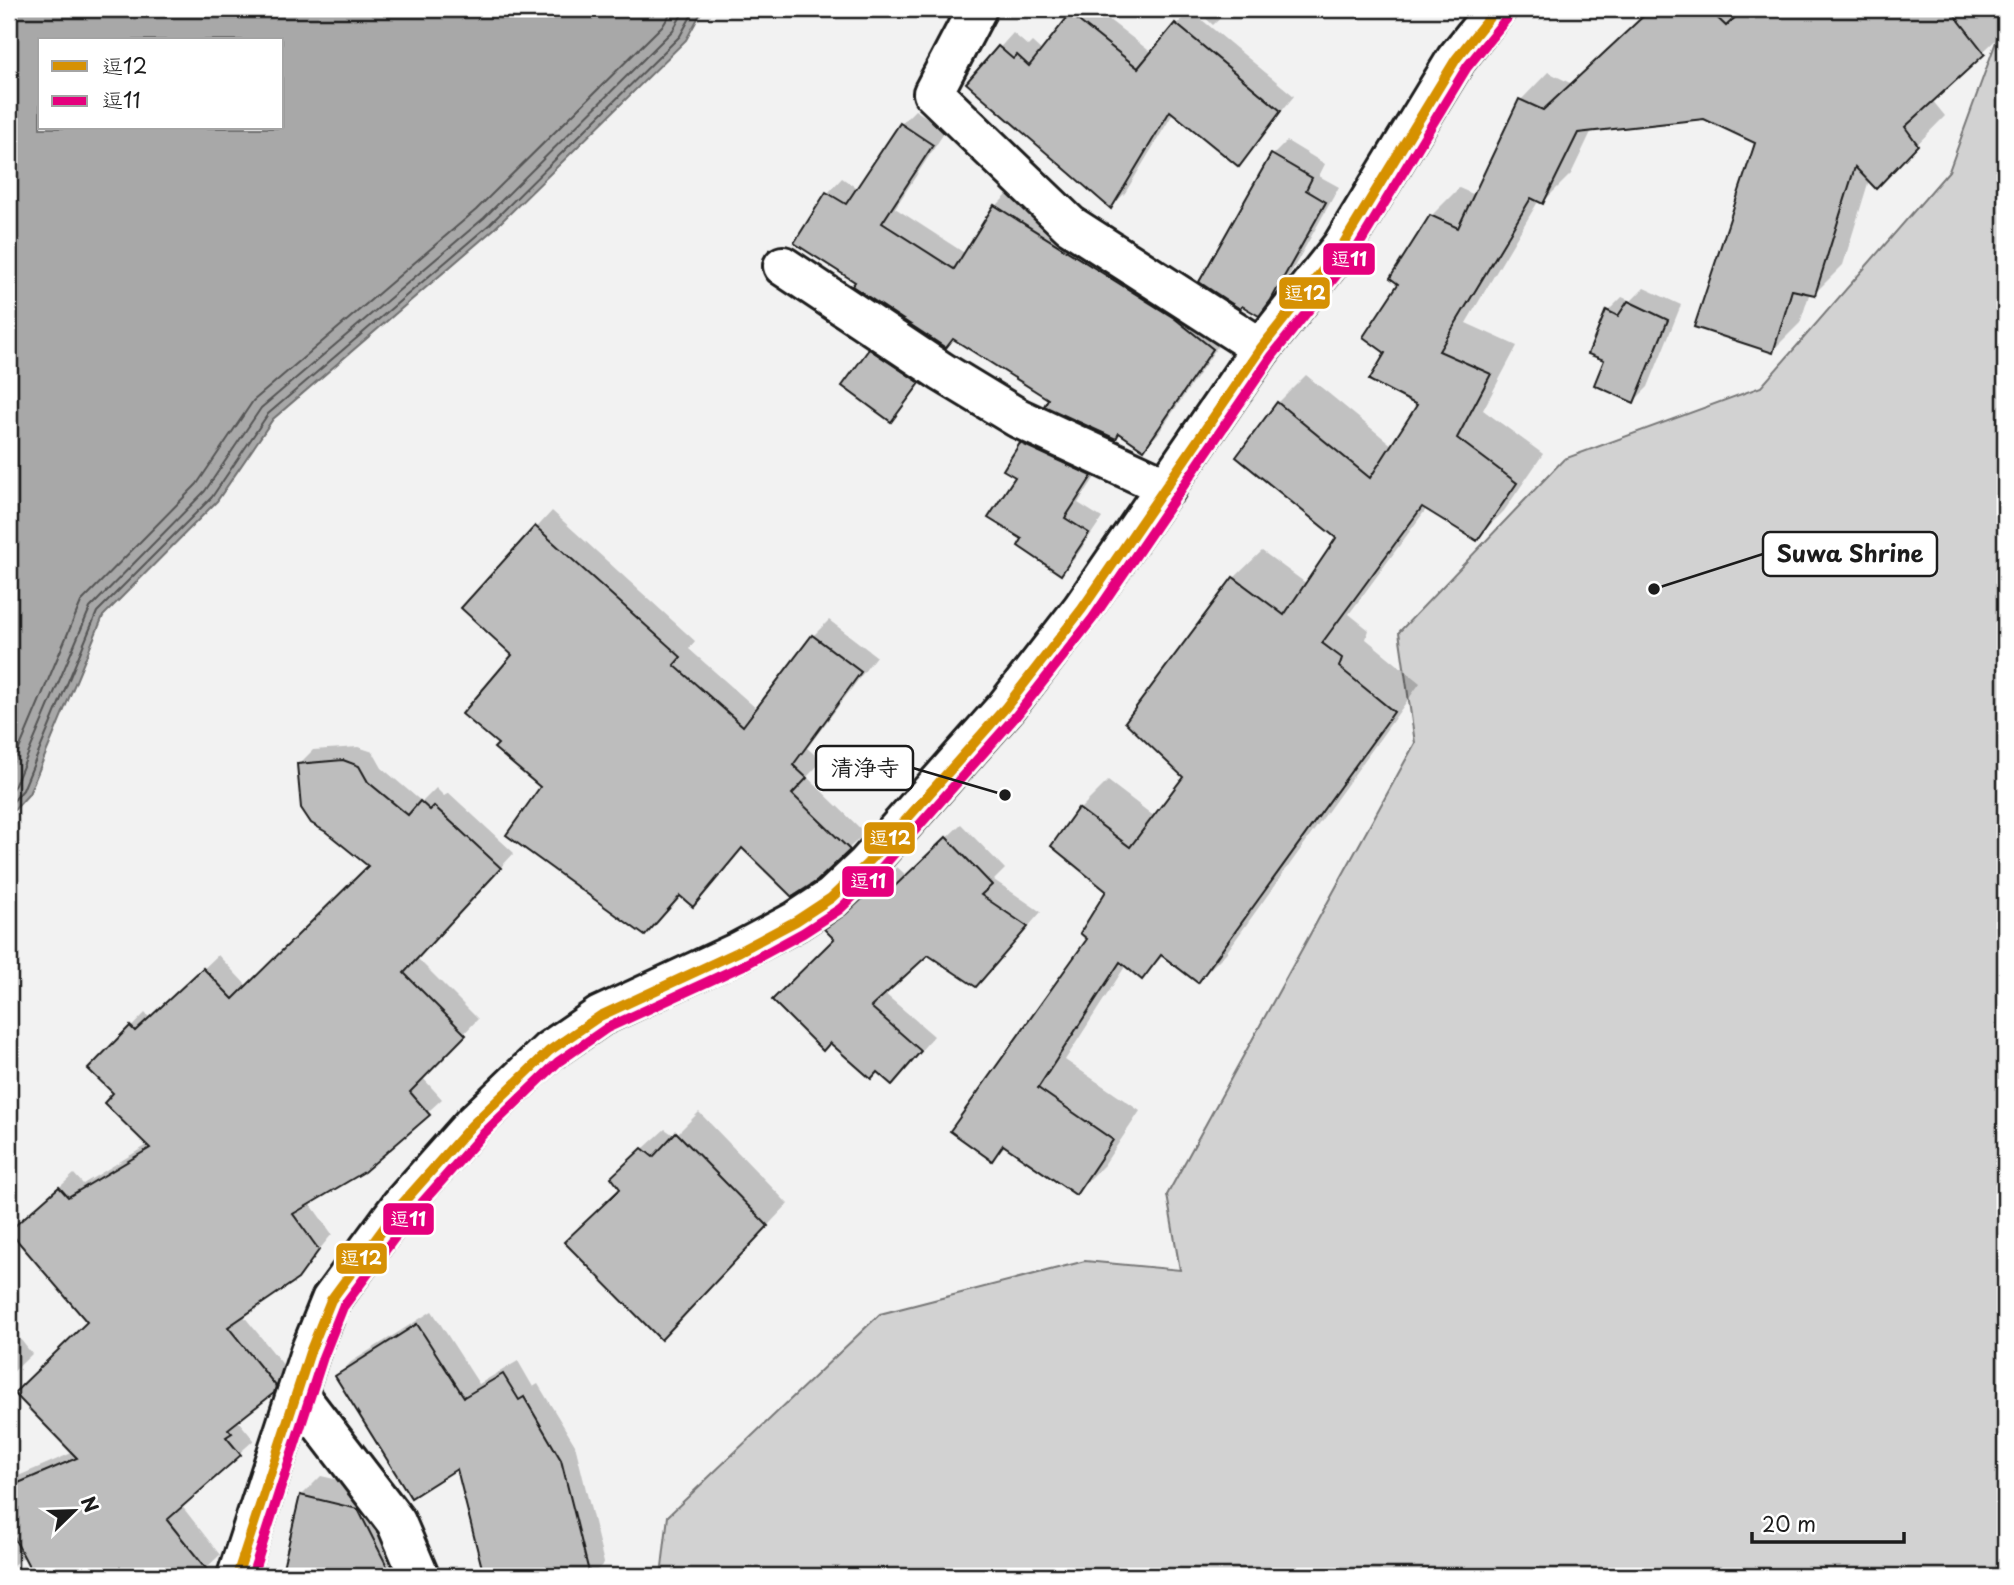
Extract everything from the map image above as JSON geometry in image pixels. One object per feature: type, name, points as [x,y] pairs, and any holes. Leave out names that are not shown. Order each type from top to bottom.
[{"type":"main road","points":[[977,9],[933,93],[1070,225],[1261,348]]},
{"type":"main road","points":[[237,1576],[297,1393],[331,1300],[401,1205],[472,1125],[550,1051],[600,1016],[738,952],[831,898],[866,865],[1006,706],[1082,610],[1261,348],[1342,246],[1456,60],[1496,9]]},
{"type":"main road","points":[[783,266],[942,372],[1018,418],[1167,487]]},
{"type":"main road","points":[[297,1393],[396,1522],[419,1576]]},
{"type":"shaded area","points":[[2005,17],[2005,1576],[661,1576],[668,1516],[880,1314],[1085,1261],[1180,1270],[1167,1195],[1415,743],[1399,632],[1564,459],[1761,387],[1949,171]]},
{"type":"water","points":[[9,9],[703,9],[686,40],[494,229],[273,419],[217,501],[103,616],[29,794],[9,816]]},
{"type":"building","points":[[1651,9],[1708,9],[1726,26],[1744,9],[1950,9],[1985,54],[1905,127],[1918,145],[1876,189],[1855,167],[1815,295],[1792,290],[1773,353],[1694,327],[1755,143],[1704,119],[1578,133],[1543,204],[1531,198],[1439,351],[1491,374],[1457,438],[1517,483],[1477,541],[1422,507],[1322,643],[1342,658],[1339,667],[1394,712],[1198,983],[1161,955],[1142,980],[1120,962],[1038,1088],[1113,1140],[1076,1195],[1003,1145],[992,1161],[950,1131],[1087,939],[1080,933],[1106,891],[1051,846],[1078,808],[1130,847],[1183,777],[1125,722],[1233,577],[1284,615],[1336,538],[1236,457],[1277,402],[1370,478],[1417,405],[1369,380],[1385,353],[1363,337],[1398,284],[1390,278],[1430,215],[1458,228],[1519,99],[1543,110]]},
{"type":"building","points":[[1070,14],[1138,68],[1175,23],[1281,111],[1239,167],[1170,111],[1111,209],[966,83],[998,46],[1013,59],[1017,55],[1029,66]]},
{"type":"building","points":[[900,123],[933,145],[882,223],[954,269],[994,205],[1174,318],[1213,349],[1144,450],[1119,433],[1116,439],[1044,406],[1048,399],[953,339],[946,348],[852,286],[855,282],[794,243],[826,192],[846,204]]},
{"type":"building","points":[[1271,154],[1312,178],[1306,190],[1326,202],[1271,300],[1259,316],[1242,306],[1240,309],[1199,282]]},
{"type":"building","points":[[1628,301],[1668,320],[1634,403],[1594,385],[1604,360],[1588,354],[1606,310],[1618,316]]},
{"type":"building","points":[[869,349],[920,383],[891,422],[842,386]]},
{"type":"building","points":[[1020,443],[1092,476],[1065,518],[1089,533],[1061,575],[1018,546],[1022,539],[988,518],[1015,477],[1003,470]]},
{"type":"building","points":[[535,526],[681,657],[674,665],[743,726],[812,635],[861,672],[793,765],[807,778],[792,794],[850,850],[817,881],[792,897],[742,848],[693,907],[680,896],[645,936],[506,835],[540,787],[494,748],[498,744],[462,714],[512,655],[461,608]]},
{"type":"building","points":[[343,760],[359,766],[368,782],[408,815],[420,801],[430,810],[434,806],[501,868],[404,973],[466,1035],[410,1092],[430,1115],[364,1172],[293,1214],[319,1250],[298,1279],[228,1327],[276,1386],[274,1393],[228,1429],[232,1433],[226,1437],[241,1455],[167,1520],[212,1576],[34,1576],[9,1528],[9,1487],[77,1458],[14,1393],[87,1322],[9,1231],[59,1187],[68,1197],[150,1148],[104,1103],[113,1093],[88,1069],[130,1026],[135,1031],[203,968],[233,999],[368,866],[311,823],[301,808],[297,764]]},
{"type":"building","points":[[946,837],[992,885],[981,895],[1028,927],[976,987],[928,955],[871,1007],[921,1051],[892,1085],[877,1072],[871,1079],[830,1043],[823,1051],[772,1000],[834,939],[824,929],[846,914],[882,880],[892,889]]},
{"type":"building","points":[[676,1132],[768,1226],[661,1340],[564,1242],[620,1189],[611,1177],[642,1148],[653,1157]]},
{"type":"building","points":[[417,1324],[464,1397],[503,1374],[519,1400],[524,1397],[561,1460],[590,1576],[484,1576],[457,1469],[411,1498],[335,1376]]},
{"type":"building","points":[[300,1495],[358,1509],[392,1576],[281,1576]]},
{"type":"transit line","name":"逗12","points":[[237,1576],[310,1352],[331,1300],[401,1205],[472,1125],[549,1051],[600,1016],[738,952],[796,921],[831,898],[866,865],[1006,707],[1082,609],[1261,348],[1342,246],[1456,59],[1496,9]]},
{"type":"transit line","name":"逗11","points":[[252,1576],[323,1357],[343,1307],[412,1214],[482,1135],[558,1062],[607,1028],[744,965],[803,933],[840,909],[876,874],[1016,716],[1093,618],[1272,356],[1354,253],[1467,67],[1507,18]]},
{"type":"place","name":"Suwa Shrine","points":[[1654,589]]},
{"type":"place","name":"清浄寺","points":[[1005,795]]}]
